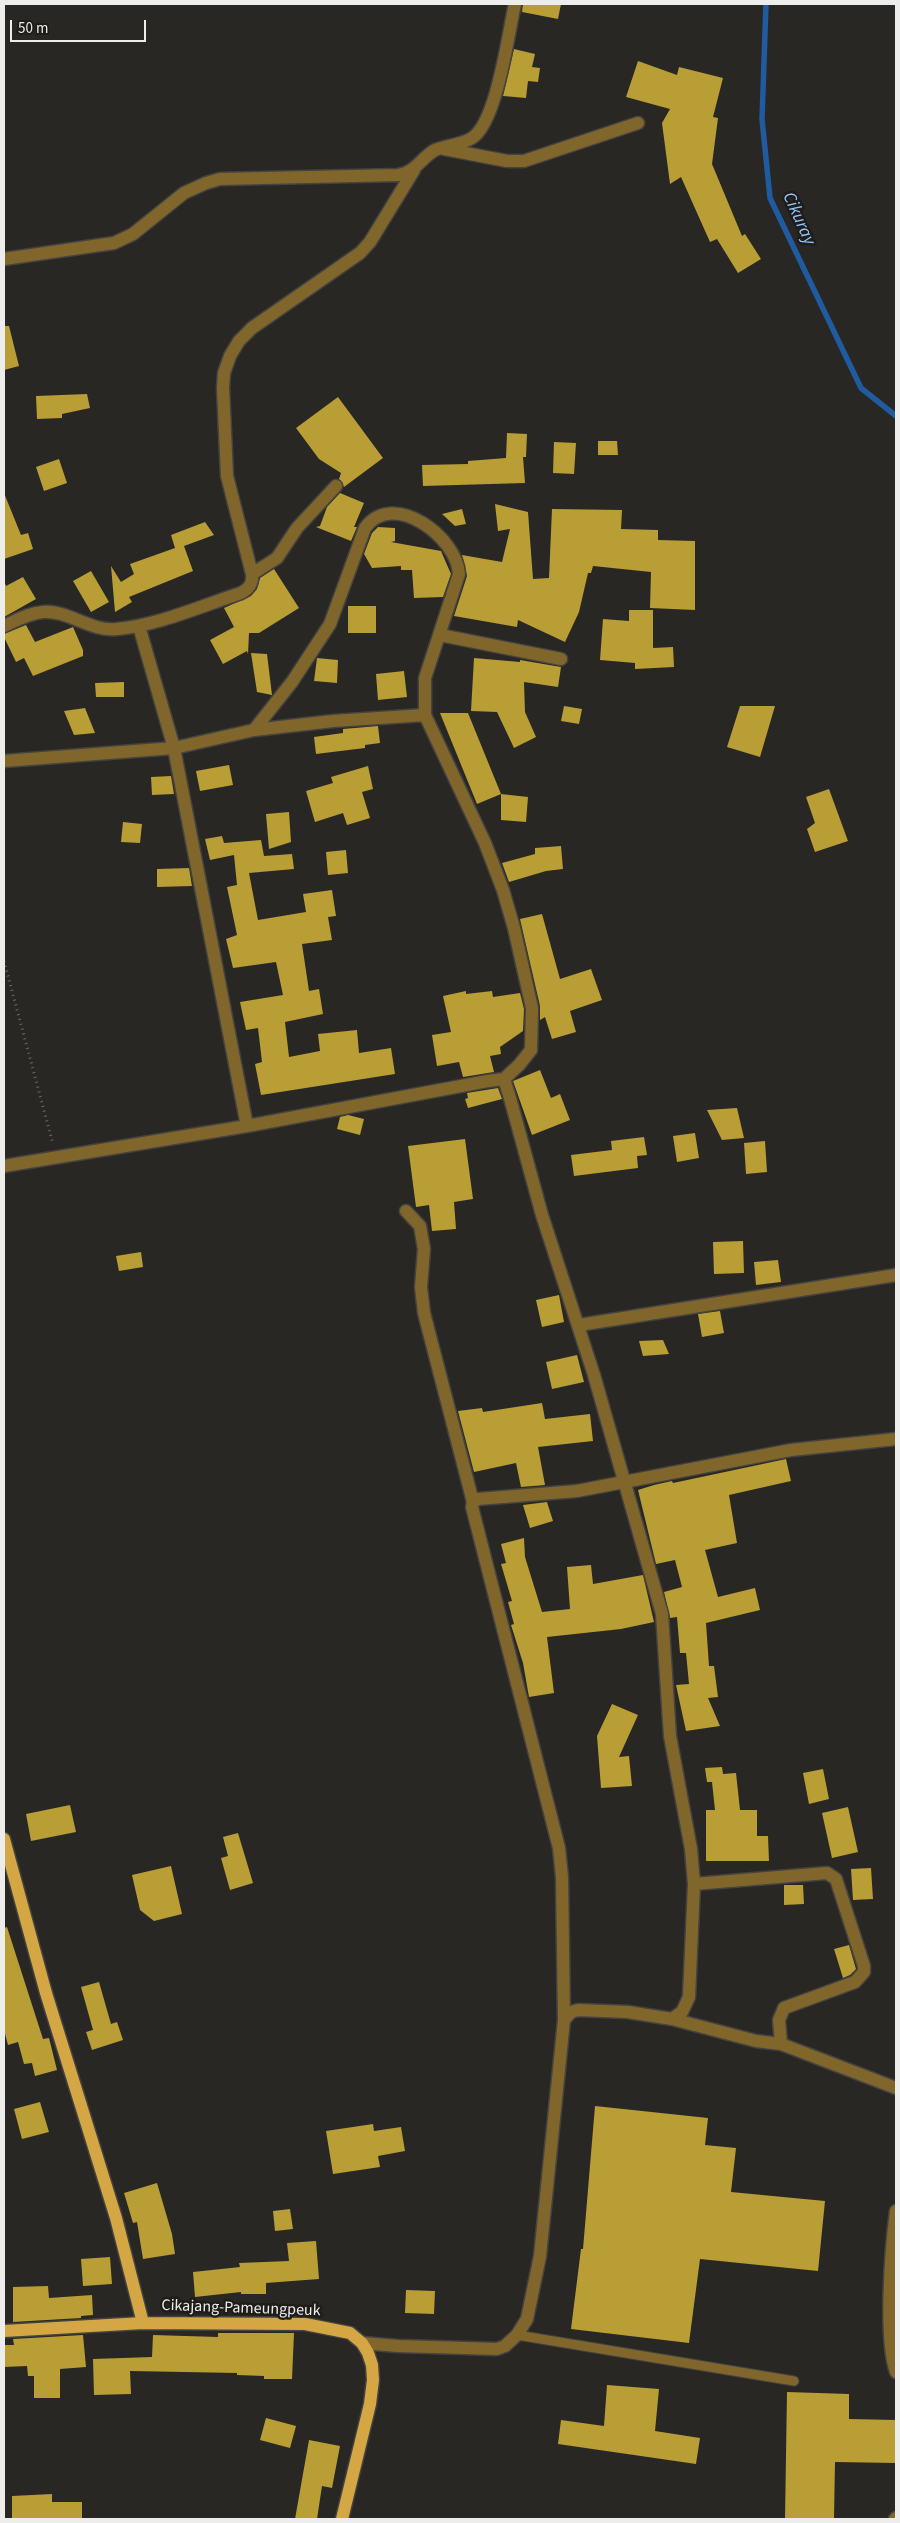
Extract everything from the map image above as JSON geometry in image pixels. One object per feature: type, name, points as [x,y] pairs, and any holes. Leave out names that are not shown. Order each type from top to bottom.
[{"type":"main road","points":[[4,1839],[46,1993],[116,2218],[144,2323]]},
{"type":"main road","name":"Cikajang-Pameungpeuk","points":[[4,2330],[144,2323],[305,2324],[350,2334],[362,2343]]},
{"type":"main road","points":[[342,2519],[370,2404],[372,2365],[362,2343]]},
{"type":"street","points":[[4,626],[27,615],[45,612],[104,630],[139,626],[241,594],[252,584],[252,574],[226,469],[223,388],[224,373],[230,356],[238,341],[252,328],[360,253],[370,242],[414,170],[430,154],[441,148],[473,137],[486,120],[493,104],[515,4]]},
{"type":"street","points":[[441,148],[507,161],[524,161],[638,123]]},
{"type":"street","points":[[4,259],[114,243],[133,234],[184,193],[220,179],[398,175],[414,170]]},
{"type":"street","points":[[252,574],[277,558],[297,528],[336,486]]},
{"type":"street","points":[[4,1166],[247,1126],[504,1079],[531,1050],[532,1008],[514,928],[503,890],[484,843],[425,715],[425,678],[458,579],[456,558],[439,538],[411,517],[393,512],[379,515],[365,528],[330,624],[292,682],[254,730]]},
{"type":"street","points":[[139,626],[174,748],[247,1126]]},
{"type":"street","points":[[440,635],[561,659]]},
{"type":"street","points":[[4,762],[174,748],[254,730],[333,721],[425,715]]},
{"type":"street","points":[[504,1079],[542,1215],[579,1325],[626,1481],[662,1614],[670,1736],[691,1849],[694,1884],[689,1997],[682,2012],[672,2019]]},
{"type":"street","points":[[362,2343],[497,2349],[505,2346],[517,2335],[527,2319],[540,2256],[564,2020],[562,1877],[559,1848],[424,1313],[420,1287],[424,1250],[420,1226],[406,1211]]},
{"type":"street","points":[[579,1325],[896,1275]]},
{"type":"street","points":[[473,1502],[570,1492],[791,1450],[896,1439]]},
{"type":"street","points":[[694,1884],[827,1873],[836,1879],[864,1966],[864,1972],[855,1982],[784,2008],[779,2020],[781,2044]]},
{"type":"street","points":[[564,2020],[571,2012],[578,2010],[628,2012],[672,2019],[756,2041],[781,2044],[896,2088]]},
{"type":"street","points":[[896,2211],[892,2255],[891,2355],[896,2372]]},
{"type":"lane","points":[[517,2335],[794,2381]]},
{"type":"path","points":[[4,961],[57,1157]]},
{"type":"building","points":[[523,4],[561,4],[558,19],[522,12]]},
{"type":"building","points":[[514,49],[535,54],[532,67],[540,68],[538,82],[528,81],[526,98],[503,96]]},
{"type":"building","points":[[638,61],[677,75],[679,67],[723,78],[713,117],[718,118],[712,164],[742,236],[745,234],[761,259],[738,273],[717,239],[710,242],[681,177],[670,184],[662,123],[670,109],[626,97]]},
{"type":"building","points":[[4,326],[9,326],[19,366],[4,370]]},
{"type":"building","points":[[87,394],[90,408],[62,414],[62,418],[37,419],[36,396]]},
{"type":"building","points":[[338,397],[383,458],[344,487],[339,479],[341,473],[319,459],[296,428]]},
{"type":"building","points":[[507,433],[527,434],[526,457],[523,457],[525,483],[423,486],[422,465],[468,464],[468,461],[506,458]]},
{"type":"building","points":[[598,441],[617,441],[618,455],[598,455]]},
{"type":"building","points":[[554,442],[576,443],[574,474],[553,473]]},
{"type":"building","points":[[59,459],[67,483],[44,491],[36,467]]},
{"type":"building","points":[[4,493],[21,535],[28,533],[33,549],[4,559]]},
{"type":"building","points":[[340,493],[364,503],[354,527],[357,527],[351,541],[316,527],[320,526],[327,507]]},
{"type":"building","points":[[495,504],[528,512],[533,579],[549,578],[552,509],[622,510],[621,529],[658,530],[658,540],[695,541],[695,610],[650,608],[651,572],[593,566],[591,573],[588,573],[579,612],[565,642],[518,620],[517,627],[454,616],[467,576],[462,555],[502,562],[510,529],[498,531]]},
{"type":"building","points":[[462,509],[466,524],[455,526],[442,514]]},
{"type":"building","points":[[205,522],[214,535],[184,546],[193,571],[129,597],[132,602],[115,612],[111,566],[121,582],[134,574],[130,564],[175,548],[171,535]]},
{"type":"building","points":[[378,527],[395,528],[395,541],[391,542],[441,551],[451,574],[443,597],[414,598],[412,570],[401,570],[401,566],[372,568],[364,554],[372,533]]},
{"type":"building","points":[[274,569],[299,608],[259,633],[249,633],[248,654],[247,651],[223,664],[210,640],[234,627],[224,608],[251,596],[257,589],[260,578]]},
{"type":"building","points":[[91,571],[109,602],[91,612],[73,581]]},
{"type":"building","points":[[23,577],[36,599],[4,617],[4,581],[6,586]]},
{"type":"building","points":[[348,606],[376,606],[376,633],[348,633]]},
{"type":"building","points":[[629,610],[653,610],[653,648],[673,647],[674,667],[635,669],[635,663],[600,660],[603,619],[629,621]]},
{"type":"building","points":[[26,625],[35,642],[73,627],[83,650],[83,656],[33,676],[24,658],[16,662],[4,637],[4,634]]},
{"type":"building","points":[[251,653],[267,654],[272,695],[257,692]]},
{"type":"building","points":[[317,658],[338,660],[337,683],[314,681]]},
{"type":"building","points":[[474,658],[520,662],[520,660],[561,667],[558,687],[524,682],[525,712],[536,737],[514,748],[497,712],[471,711]]},
{"type":"building","points":[[404,671],[407,697],[378,700],[376,674]]},
{"type":"building","points":[[124,682],[124,697],[96,697],[95,683]]},
{"type":"building","points":[[564,706],[582,709],[579,724],[561,721]]},
{"type":"building","points":[[740,706],[775,706],[760,757],[727,747]]},
{"type":"building","points":[[85,708],[95,733],[74,735],[64,711]]},
{"type":"building","points":[[440,713],[468,713],[501,794],[477,804]]},
{"type":"building","points":[[378,726],[380,743],[365,745],[365,748],[316,754],[314,737],[343,733],[343,729]]},
{"type":"building","points":[[229,765],[233,785],[200,791],[196,771]]},
{"type":"building","points":[[368,766],[373,789],[362,792],[370,818],[347,825],[343,813],[315,822],[306,791],[333,783],[331,777]]},
{"type":"building","points":[[171,776],[174,794],[152,795],[151,777]]},
{"type":"building","points":[[829,789],[848,841],[815,852],[807,829],[815,823],[806,797]]},
{"type":"building","points":[[501,794],[528,797],[526,822],[501,820]]},
{"type":"building","points":[[289,812],[291,842],[269,849],[266,814]]},
{"type":"building","points":[[123,822],[142,824],[140,843],[121,842]]},
{"type":"building","points":[[222,836],[224,843],[261,840],[264,856],[292,854],[294,869],[249,873],[258,920],[306,912],[303,894],[332,890],[336,916],[328,917],[332,940],[302,944],[309,991],[319,989],[323,1014],[285,1022],[289,1057],[320,1051],[318,1034],[357,1030],[359,1053],[391,1048],[395,1074],[261,1095],[255,1064],[262,1062],[258,1028],[246,1030],[240,1002],[283,995],[276,962],[233,968],[226,939],[237,935],[227,887],[237,885],[234,855],[210,860],[205,839]]},
{"type":"building","points":[[561,846],[563,869],[546,871],[509,882],[502,863],[535,854],[535,848]]},
{"type":"building","points":[[346,850],[348,873],[328,875],[326,852]]},
{"type":"building","points":[[189,868],[192,886],[157,887],[157,869]]},
{"type":"building","points":[[542,914],[560,979],[591,969],[602,1000],[570,1011],[576,1032],[552,1039],[545,1017],[540,1020],[540,1006],[520,919]]},
{"type":"building","points":[[466,991],[466,994],[492,991],[493,997],[520,993],[524,1009],[523,1031],[500,1047],[501,1054],[490,1056],[494,1072],[463,1077],[459,1062],[437,1066],[432,1035],[451,1032],[443,996]]},
{"type":"building","points":[[540,1070],[551,1098],[560,1094],[570,1120],[532,1135],[513,1081]]},
{"type":"building","points":[[498,1088],[502,1099],[468,1108],[465,1099],[468,1098],[467,1093]]},
{"type":"building","points":[[737,1108],[744,1138],[722,1140],[707,1110]]},
{"type":"building","points":[[348,1115],[364,1119],[360,1135],[337,1129],[340,1117]]},
{"type":"building","points":[[695,1133],[699,1158],[677,1162],[673,1136]]},
{"type":"building","points":[[644,1137],[647,1155],[637,1156],[638,1168],[574,1176],[571,1155],[612,1150],[611,1141]]},
{"type":"building","points":[[465,1139],[473,1199],[454,1202],[456,1229],[432,1231],[429,1205],[416,1207],[408,1146]]},
{"type":"building","points":[[765,1141],[767,1172],[746,1174],[744,1143]]},
{"type":"building","points":[[743,1241],[744,1273],[714,1274],[713,1242]]},
{"type":"building","points":[[141,1252],[143,1267],[119,1271],[116,1256]]},
{"type":"building","points":[[778,1260],[781,1282],[756,1285],[754,1262]]},
{"type":"building","points":[[559,1295],[564,1322],[542,1327],[536,1300]]},
{"type":"building","points":[[720,1311],[724,1333],[702,1337],[698,1314]]},
{"type":"building","points":[[663,1340],[669,1354],[643,1356],[639,1341]]},
{"type":"building","points":[[577,1355],[584,1382],[552,1389],[546,1362]]},
{"type":"building","points":[[542,1403],[545,1419],[590,1414],[593,1441],[538,1447],[545,1485],[521,1487],[516,1463],[474,1472],[458,1411],[482,1408],[483,1412]]},
{"type":"building","points":[[786,1459],[791,1481],[729,1495],[737,1543],[705,1550],[718,1597],[755,1588],[760,1610],[706,1623],[709,1666],[714,1666],[718,1697],[708,1698],[720,1726],[686,1731],[676,1685],[689,1684],[686,1653],[680,1653],[677,1617],[670,1618],[664,1592],[682,1587],[675,1560],[656,1564],[638,1490],[672,1481],[673,1483]]},
{"type":"building","points":[[547,1502],[553,1521],[530,1528],[523,1505]]},
{"type":"building","points":[[524,1538],[525,1557],[542,1612],[570,1609],[567,1567],[591,1565],[593,1584],[643,1575],[654,1622],[621,1629],[547,1637],[554,1693],[529,1697],[523,1663],[511,1625],[514,1624],[508,1602],[512,1601],[501,1564],[506,1563],[501,1544]]},
{"type":"building","points":[[612,1704],[638,1715],[619,1757],[629,1756],[632,1786],[601,1788],[597,1736]]},
{"type":"building","points":[[722,1767],[723,1774],[736,1773],[740,1810],[757,1810],[757,1836],[768,1836],[769,1861],[706,1861],[706,1810],[715,1810],[712,1782],[707,1782],[705,1768]]},
{"type":"building","points":[[823,1769],[829,1799],[809,1804],[803,1773]]},
{"type":"building","points":[[70,1805],[76,1832],[31,1841],[26,1814]]},
{"type":"building","points":[[848,1807],[858,1852],[832,1858],[822,1813]]},
{"type":"building","points":[[238,1833],[253,1883],[230,1890],[221,1858],[228,1856],[223,1837]]},
{"type":"building","points":[[171,1866],[182,1914],[154,1921],[140,1910],[132,1875]]},
{"type":"building","points":[[871,1868],[873,1899],[853,1900],[851,1869]]},
{"type":"building","points":[[784,1885],[803,1885],[804,1904],[784,1905]]},
{"type":"building","points":[[7,1927],[43,2039],[49,2038],[57,2070],[35,2076],[32,2063],[24,2064],[18,2042],[8,2045],[4,2030],[4,1928]]},
{"type":"building","points":[[849,1945],[856,1969],[850,1975],[843,1978],[834,1949]]},
{"type":"building","points":[[99,1982],[111,2024],[117,2022],[123,2040],[92,2050],[86,2032],[93,2030],[81,1987]]},
{"type":"building","points":[[40,2102],[49,2132],[22,2139],[14,2109]]},
{"type":"building","points":[[595,2106],[708,2118],[705,2145],[736,2148],[731,2192],[825,2201],[818,2271],[700,2259],[689,2343],[571,2329],[581,2249],[583,2249]]},
{"type":"building","points":[[373,2124],[374,2131],[401,2127],[405,2151],[378,2156],[380,2167],[333,2174],[326,2131]]},
{"type":"building","points":[[157,2183],[172,2234],[175,2254],[143,2259],[137,2222],[133,2223],[124,2193]]},
{"type":"building","points":[[290,2209],[293,2229],[275,2231],[273,2211]]},
{"type":"building","points":[[316,2241],[319,2279],[266,2283],[266,2294],[241,2294],[241,2292],[195,2297],[193,2272],[240,2267],[239,2263],[289,2261],[287,2243]]},
{"type":"building","points":[[110,2257],[112,2284],[83,2286],[81,2259]]},
{"type":"building","points":[[48,2286],[49,2298],[92,2295],[93,2315],[81,2316],[81,2318],[13,2322],[13,2287]]},
{"type":"building","points":[[406,2290],[435,2291],[434,2314],[405,2313]]},
{"type":"building","points":[[218,2333],[294,2333],[292,2379],[264,2379],[264,2376],[237,2375],[237,2373],[130,2371],[131,2394],[94,2395],[93,2359],[152,2357],[153,2335],[218,2337]]},
{"type":"building","points":[[83,2335],[86,2367],[60,2369],[60,2398],[34,2398],[34,2376],[28,2376],[27,2366],[4,2367],[4,2345],[14,2345],[13,2339]]},
{"type":"building","points":[[607,2385],[659,2389],[655,2431],[700,2438],[696,2464],[558,2444],[561,2420],[604,2426]]},
{"type":"building","points":[[787,2392],[849,2394],[849,2419],[896,2420],[896,2463],[835,2462],[834,2519],[785,2519]]},
{"type":"building","points":[[266,2418],[296,2426],[290,2448],[260,2440]]},
{"type":"building","points":[[309,2440],[340,2446],[332,2488],[322,2486],[317,2519],[295,2519]]},
{"type":"building","points":[[52,2494],[52,2502],[82,2502],[82,2519],[12,2519],[12,2496]]},
{"type":"waterway","name":"Cikuray","points":[[766,4],[762,119],[770,198],[861,388],[896,416]]}]
